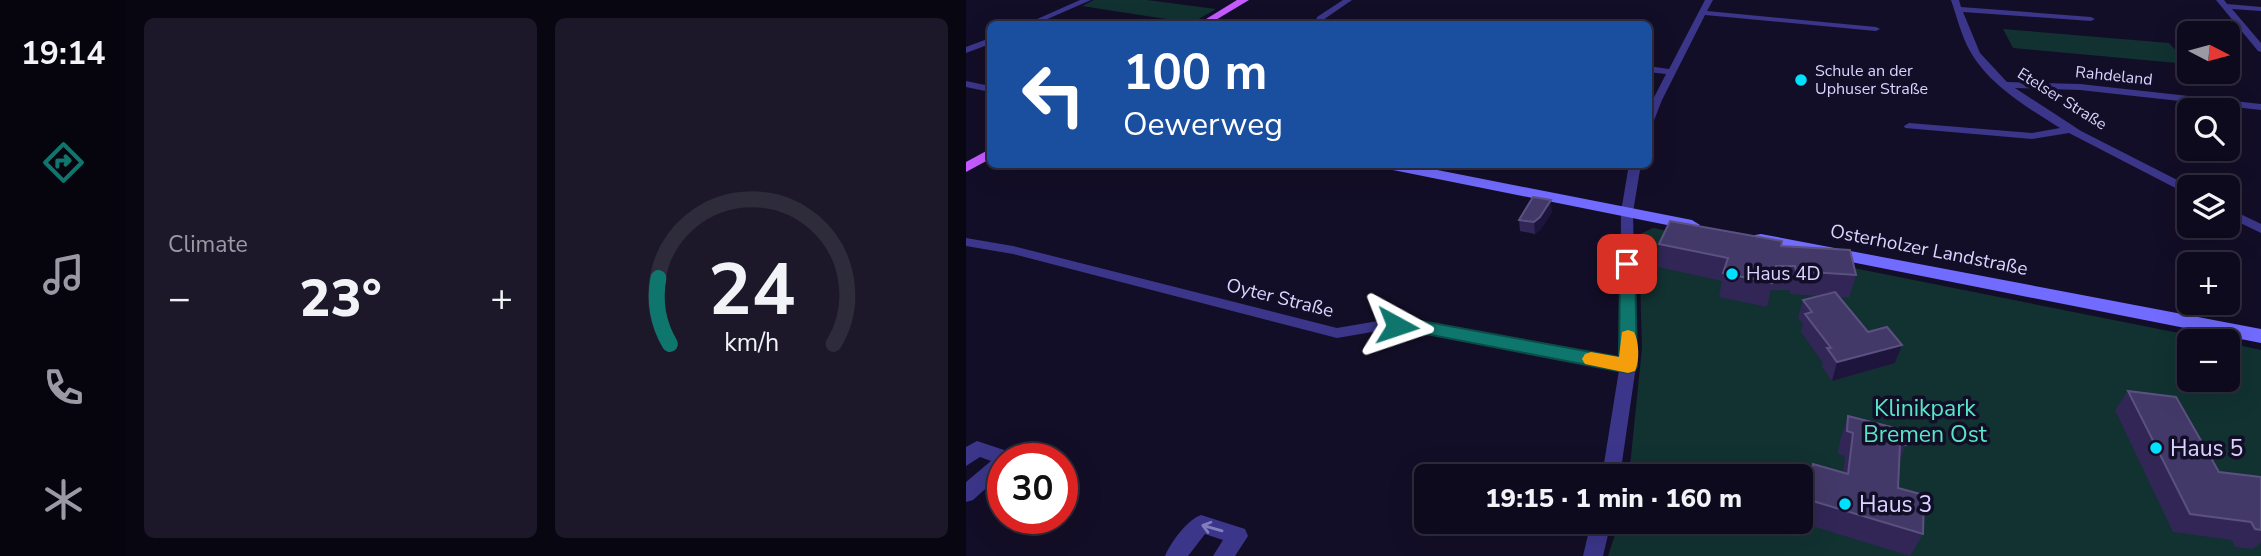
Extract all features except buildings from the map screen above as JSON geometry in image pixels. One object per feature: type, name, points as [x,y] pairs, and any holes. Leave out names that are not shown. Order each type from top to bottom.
[{"type":"main road","points":[[1208,21],[1244,0]]},
{"type":"main road","points":[[966,168],[987,155]]},
{"type":"main road","points":[[1403,168],[1710,229]]},
{"type":"main road","name":"Osterholzer Landstraße","points":[[1750,236],[2261,336]]},
{"type":"street","points":[[1037,21],[1087,0]]},
{"type":"street","points":[[1324,21],[1348,0]]},
{"type":"street","points":[[1652,114],[1709,0]]},
{"type":"street","points":[[2223,3],[2261,9]]},
{"type":"street","points":[[2223,3],[2261,49]]},
{"type":"street","points":[[1957,5],[2091,19]]},
{"type":"street","name":"Etelser Straße","points":[[1957,5],[1972,48],[1982,62],[2006,85],[2071,129],[2177,185]]},
{"type":"street","points":[[1704,13],[1875,29]]},
{"type":"street","points":[[966,50],[987,42]]},
{"type":"street","points":[[1652,70],[1672,72]]},
{"type":"street","points":[[966,84],[987,89]]},
{"type":"street","name":"Rahdeland","points":[[2006,85],[2080,87],[2261,107]]},
{"type":"street","points":[[1909,126],[2032,136],[2071,129]]},
{"type":"street","points":[[1613,464],[1628,366],[1627,212],[1634,168]]},
{"type":"street","points":[[2240,218],[2261,229]]},
{"type":"street","name":"Oyter Straße","points":[[966,242],[1013,250],[1337,333],[1378,326],[1416,326],[1628,366]]},
{"type":"street","points":[[966,458],[977,449],[987,452]]},
{"type":"street","points":[[966,494],[987,476]]},
{"type":"street","points":[[1175,556],[1201,524],[1238,536],[1223,556]]},
{"type":"street","points":[[1593,556],[1598,534]]},
{"type":"green space","points":[[1094,0],[1147,0],[1216,9],[1195,21],[1179,21],[1082,6]]},
{"type":"green space","points":[[2003,29],[2169,43],[2177,52],[2177,63],[2013,48]]},
{"type":"green space","name":"Klinikpark Bremen Ost","points":[[1653,228],[2177,333],[2177,392],[2240,392],[2240,346],[2261,350],[2261,556],[1608,556],[1615,534],[1813,534],[1813,464],[1630,464],[1642,348],[1640,234]]},
{"type":"slow traffic","points":[[1591,359],[1628,366],[1628,336]]},
{"type":"place","name":"Schule an der Uphuser Straße","points":[[1801,80]]},
{"type":"place","name":"Haus 4D","points":[[1732,274]]},
{"type":"place","name":"Haus 5","points":[[2156,448]]},
{"type":"place","name":"Haus 3","points":[[1845,504]]},
{"type":"route","points":[[1397,326],[1416,326],[1628,366],[1627,264]]}]
